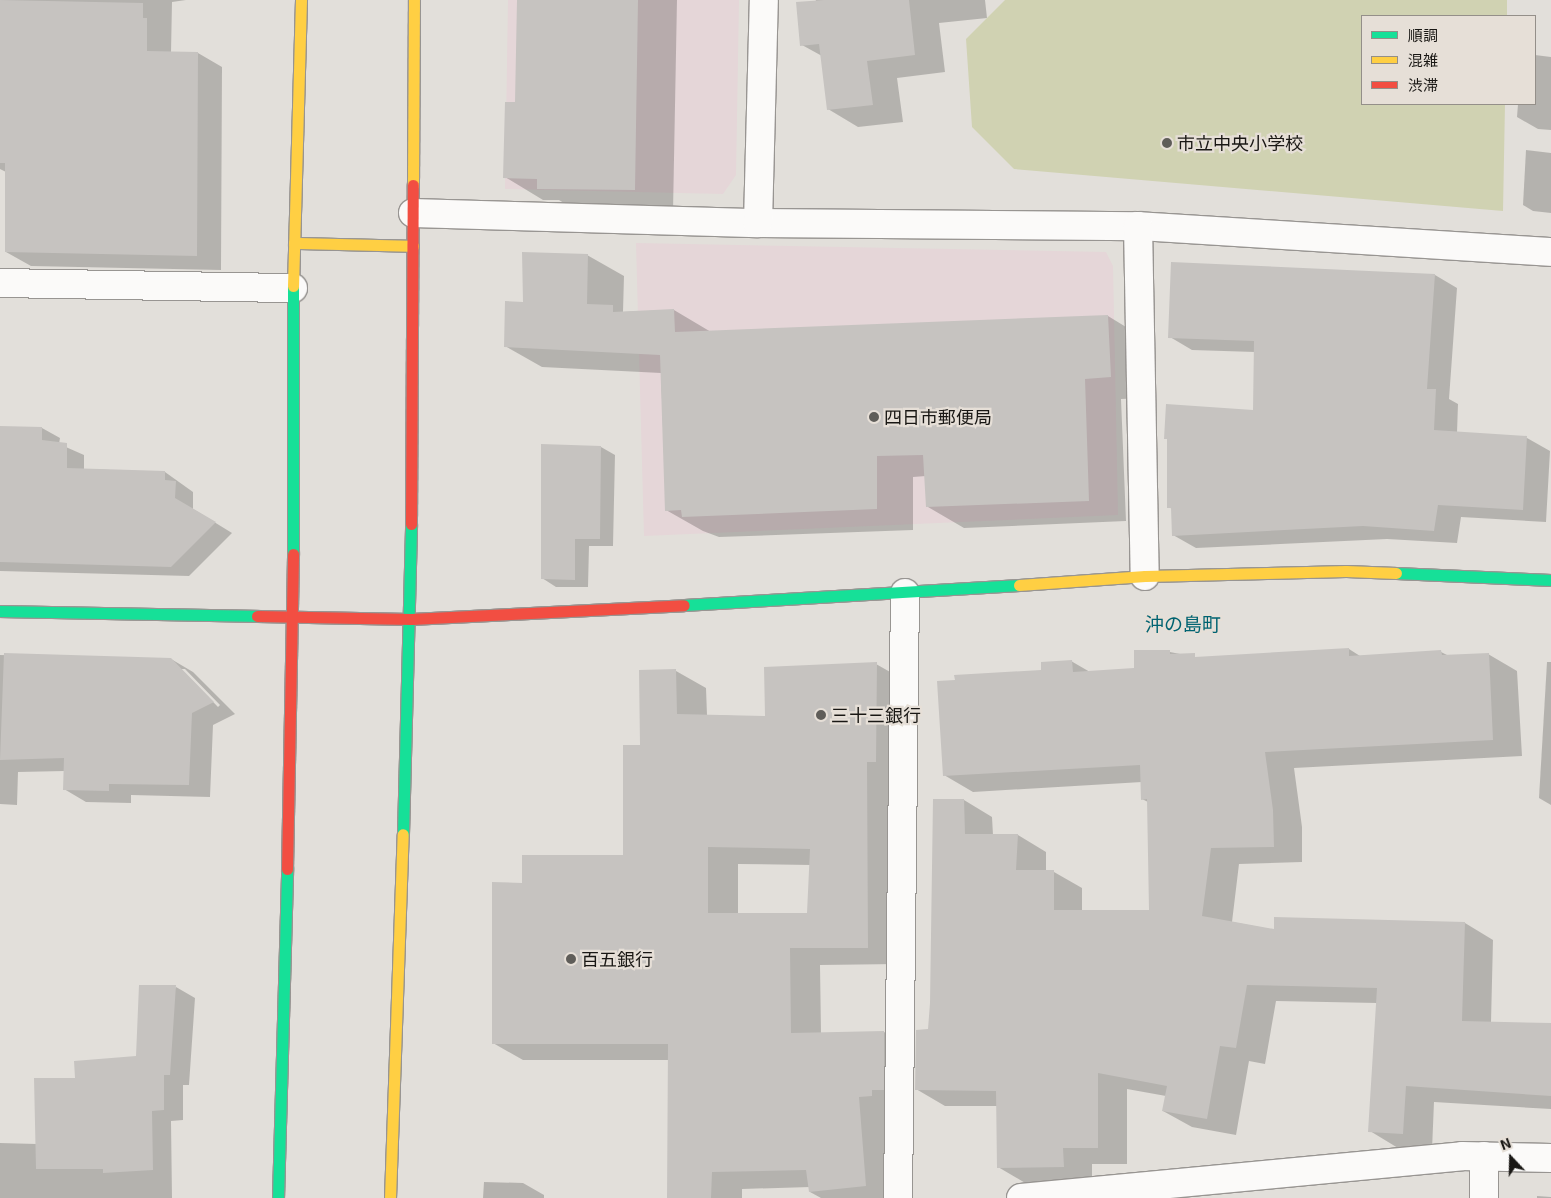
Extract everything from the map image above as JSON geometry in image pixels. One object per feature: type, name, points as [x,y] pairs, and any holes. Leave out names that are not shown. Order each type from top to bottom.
[{"type":"street","points":[[278,1198],[293,618],[293,288],[301,0]]},
{"type":"street","points":[[390,1198],[411,619],[414,0]]},
{"type":"street","points":[[758,223],[764,0]]},
{"type":"street","points":[[413,213],[758,223],[1138,226],[1551,252]]},
{"type":"street","points":[[1138,226],[1145,576]]},
{"type":"street","points":[[294,244],[413,246]]},
{"type":"street","points":[[0,283],[293,288]]},
{"type":"street","points":[[0,611],[411,619],[904,593],[1145,576],[1346,571],[1551,580]]},
{"type":"street","points":[[898,1198],[904,593]]},
{"type":"street","points":[[1484,1156],[1484,1198]]},
{"type":"street","points":[[1021,1198],[1484,1156],[1551,1158]]},
{"type":"shaded area","points":[[508,0],[739,0],[736,175],[723,194],[505,189]]},
{"type":"shaded area","points":[[636,243],[1106,252],[1113,266],[1118,515],[644,536]]},
{"type":"green space","points":[[1005,0],[1507,0],[1507,15],[1361,15],[1361,105],[1505,105],[1503,211],[1014,169],[972,127],[966,39]]},
{"type":"building","points":[[0,0],[143,3],[143,18],[147,18],[147,51],[198,52],[197,256],[5,252],[5,163],[0,163]]},
{"type":"building","points":[[517,0],[638,0],[635,190],[537,189],[537,179],[503,178],[505,102],[515,102]]},
{"type":"building","points":[[824,0],[909,0],[915,55],[867,61],[873,105],[827,110],[819,44],[800,46],[796,2]]},
{"type":"building","name":"四日市郵便局","points":[[522,252],[588,254],[587,304],[613,305],[613,312],[674,309],[675,332],[1108,315],[1111,377],[1085,379],[1089,501],[926,507],[923,455],[877,456],[877,509],[682,517],[681,510],[665,511],[660,355],[504,347],[505,301],[523,302]]},
{"type":"building","points":[[1171,262],[1435,274],[1427,389],[1436,389],[1434,430],[1527,436],[1523,510],[1438,505],[1434,531],[1363,526],[1172,536],[1171,508],[1167,508],[1167,439],[1164,439],[1166,404],[1253,410],[1254,341],[1168,338]]},
{"type":"building","points":[[0,426],[42,427],[42,440],[67,443],[67,468],[165,471],[165,480],[176,481],[175,498],[216,522],[171,567],[0,562]]},
{"type":"building","points":[[541,444],[601,446],[600,539],[575,539],[575,580],[541,579]]},
{"type":"building","points":[[1349,648],[1349,656],[1441,650],[1442,655],[1489,653],[1493,740],[1265,752],[1273,810],[1274,847],[1211,848],[1202,916],[1274,929],[1274,917],[1465,922],[1462,1021],[1551,1023],[1551,1096],[1406,1086],[1403,1134],[1368,1132],[1377,988],[1247,985],[1236,1048],[1220,1046],[1207,1119],[1162,1111],[1167,1086],[1098,1073],[1098,1148],[1063,1148],[1064,1167],[997,1168],[996,1091],[915,1090],[916,1030],[928,1029],[930,1003],[933,799],[964,799],[965,834],[1018,834],[1016,870],[1054,870],[1054,910],[1149,910],[1147,799],[1141,800],[1140,765],[943,776],[937,681],[955,680],[954,675],[1041,670],[1041,662],[1072,660],[1073,672],[1134,668],[1134,650],[1170,650],[1170,654],[1195,653],[1195,657]]},
{"type":"building","points":[[4,653],[171,658],[214,702],[192,713],[189,785],[109,784],[109,791],[63,790],[64,758],[0,760]]},
{"type":"building","points":[[877,662],[876,762],[867,762],[868,948],[790,948],[791,1033],[884,1031],[884,1090],[872,1090],[872,1096],[859,1097],[866,1186],[809,1192],[806,1170],[712,1172],[711,1198],[667,1198],[668,1044],[492,1044],[492,882],[522,883],[522,855],[623,855],[623,745],[640,745],[639,670],[676,669],[677,714],[765,716],[764,667]],"holes":[[[708,847],[810,849],[807,913],[708,913]]]},
{"type":"building","points":[[139,985],[176,985],[170,1075],[164,1075],[164,1110],[152,1111],[153,1170],[103,1173],[103,1169],[36,1169],[34,1078],[75,1078],[74,1061],[136,1056]]},
{"type":"traffic: fast","points":[[293,286],[293,554]]},
{"type":"traffic: fast","points":[[403,834],[411,524]]},
{"type":"traffic: fast","points":[[1396,573],[1551,580]]},
{"type":"traffic: fast","points":[[684,605],[1019,585]]},
{"type":"traffic: fast","points":[[0,611],[257,616]]},
{"type":"traffic: fast","points":[[278,1198],[287,869]]},
{"type":"traffic: slow","points":[[293,286],[301,0]]},
{"type":"traffic: slow","points":[[413,185],[414,0]]},
{"type":"traffic: slow","points":[[294,243],[413,246]]},
{"type":"traffic: slow","points":[[1019,585],[1145,576],[1346,571],[1396,573]]},
{"type":"traffic: slow","points":[[390,1198],[403,834]]},
{"type":"traffic: jam","points":[[411,524],[413,185]]},
{"type":"traffic: jam","points":[[287,869],[293,554]]},
{"type":"traffic: jam","points":[[257,616],[411,619],[684,605]]},
{"type":"place","name":"市立中央小学校","points":[[1167,143]]},
{"type":"place","name":"四日市郵便局","points":[[874,417]]},
{"type":"place","name":"三十三銀行","points":[[821,715]]},
{"type":"place","name":"百五銀行","points":[[571,959]]},
{"type":"district","name":"沖の島町","points":[[1183,624]]}]
